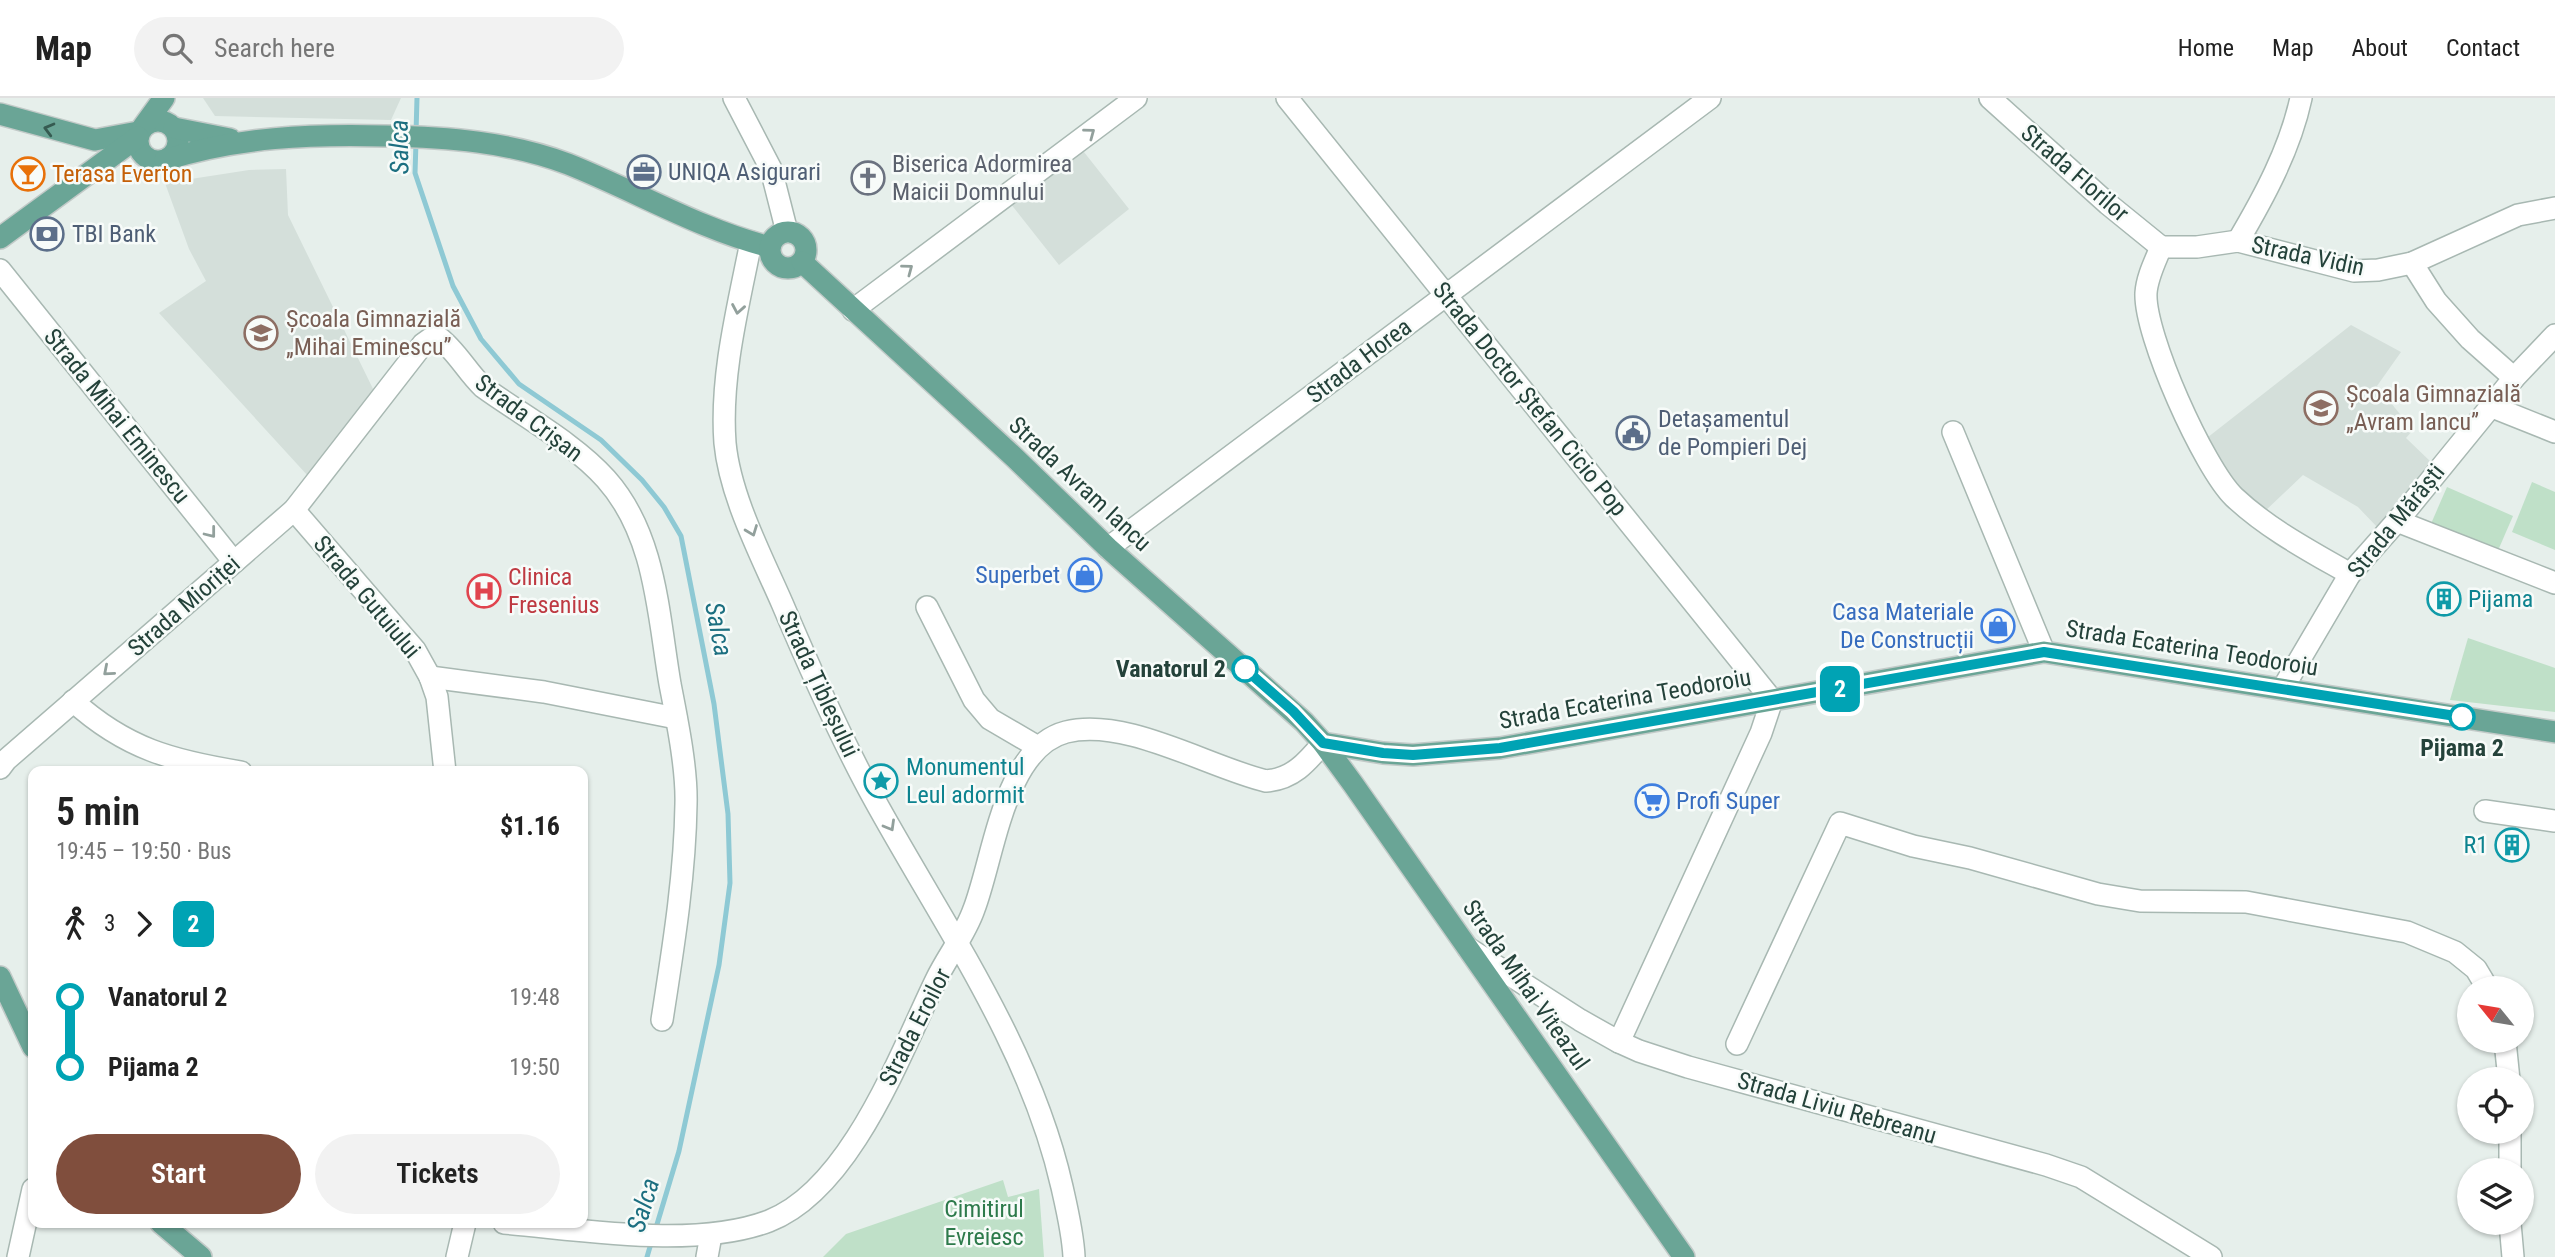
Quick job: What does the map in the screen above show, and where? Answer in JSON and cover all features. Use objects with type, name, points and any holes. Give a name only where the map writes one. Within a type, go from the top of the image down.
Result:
[{"type":"main road","points":[[164,98],[140,132],[141,153],[148,159],[161,161],[172,156],[179,139],[173,127],[172,98]]},
{"type":"main road","points":[[0,114],[95,140],[140,132]]},
{"type":"main road","points":[[0,238],[157,120],[173,127],[242,141]]},
{"type":"main road","points":[[93,170],[124,162],[161,161],[242,141],[320,135],[441,137],[509,148],[549,158],[712,229],[761,245],[780,266],[794,267],[802,262],[806,253],[805,243],[796,234],[787,232],[761,245]]},
{"type":"main road","points":[[93,170],[97,161],[95,140]]},
{"type":"main road","name":"Strada Avram Iancu","points":[[802,262],[1014,457],[1108,548],[1293,711],[1323,743]]},
{"type":"main road","name":"Strada Ecaterina Teodoroiu","points":[[1323,743],[1413,755],[1500,748],[2044,652],[2555,732]]},
{"type":"main road","name":"Strada Mihai Viteazul","points":[[1323,743],[1684,1257]]},
{"type":"main road","points":[[0,977],[28,1036]]},
{"type":"main road","points":[[166,1228],[201,1257]]},
{"type":"street","points":[[734,98],[771,169],[787,232]]},
{"type":"street","points":[[853,310],[1136,98]]},
{"type":"street","name":"Strada Doctor Ștefan Cicio Pop","points":[[1287,98],[1772,700]]},
{"type":"street","name":"Strada Horea","points":[[1108,548],[1710,98]]},
{"type":"street","name":"Strada Florilor","points":[[1990,98],[2108,204],[2161,247]]},
{"type":"street","points":[[2238,241],[2256,211],[2281,158],[2301,98]]},
{"type":"street","name":"Strada Vidin","points":[[2161,247],[2197,247],[2238,241],[2354,271],[2378,271],[2412,263],[2518,215],[2555,208]]},
{"type":"street","name":"Strada Țibleșului","points":[[761,245],[729,364],[724,417],[725,446],[735,489],[758,549],[830,711],[873,797],[994,1012],[1042,1113],[1066,1205],[1074,1257]]},
{"type":"street","points":[[2161,247],[2150,272],[2146,291],[2147,310],[2163,363],[2186,418],[2211,465],[2229,491],[2278,532],[2350,574]]},
{"type":"street","points":[[2412,263],[2435,301],[2470,339],[2514,378]]},
{"type":"street","name":"Strada Mihai Eminescu","points":[[0,270],[234,562]]},
{"type":"street","name":"Strada Mărăști","points":[[2283,688],[2350,574],[2514,378],[2555,335]]},
{"type":"street","name":"Strada Crișan","points":[[294,510],[424,344],[429,339],[438,337],[483,387],[582,456],[607,480],[628,511],[651,566],[687,803],[677,919],[662,1020]]},
{"type":"street","points":[[2490,406],[2555,432]]},
{"type":"street","points":[[1953,432],[2044,652]]},
{"type":"street","name":"Strada Mioriței","points":[[2,761],[294,510]]},
{"type":"street","name":"Strada Gutuiului","points":[[294,510],[415,650],[430,677],[437,697],[444,766]]},
{"type":"street","points":[[2397,521],[2555,583]]},
{"type":"street","points":[[927,607],[974,701],[990,719],[1038,747]]},
{"type":"street","points":[[430,677],[544,692],[676,718]]},
{"type":"street","points":[[1619,1042],[1761,733],[1772,700]]},
{"type":"street","points":[[73,701],[93,719],[150,751],[206,766]]},
{"type":"street","name":"Strada Eroilor","points":[[566,1228],[711,1236],[772,1220],[796,1205],[829,1176],[868,1122],[938,975],[958,945],[975,908],[1007,799],[1019,770],[1038,747],[1068,732],[1097,729],[1151,741],[1266,781],[1291,775],[1303,766],[1323,743]]},
{"type":"street","points":[[2485,811],[2555,821]]},
{"type":"street","points":[[1737,1044],[1840,823],[1913,846],[1970,858],[2098,894],[2140,901],[2246,902],[2407,932],[2455,952],[2476,969],[2480,976]]},
{"type":"street","name":"Strada Liviu Rebreanu","points":[[1468,948],[1580,1020],[1639,1051],[2081,1177],[2211,1257]]},
{"type":"street","points":[[19,1257],[28,1213]]},
{"type":"street","points":[[457,1257],[464,1228]]},
{"type":"street","points":[[2511,1235],[2513,1257]]},
{"type":"street","points":[[707,1257],[711,1236]]},
{"type":"shaded area","points":[[203,98],[401,98],[391,120],[215,116]]},
{"type":"shaded area","points":[[1080,147],[1129,209],[1059,265],[1010,203]]},
{"type":"shaded area","name":"Școala Gimnazială „Mihai Eminescu”","points":[[286,169],[288,215],[376,395],[308,476],[159,313],[206,281],[189,249],[165,183],[249,170]]},
{"type":"shaded area","name":"Școala Gimnazială „Avram Iancu”","points":[[2351,325],[2401,352],[2377,386],[2413,430],[2406,438],[2431,462],[2377,527],[2358,507],[2303,475],[2264,512],[2229,482],[2203,441]]},
{"type":"green space","points":[[2532,482],[2555,492],[2555,550],[2512,532]]},
{"type":"green space","points":[[2447,487],[2513,516],[2496,555],[2430,526]]},
{"type":"green space","points":[[2468,638],[2555,668],[2555,712],[2450,700]]},
{"type":"green space","name":"Cimitirul Evreiesc","points":[[1003,1180],[1008,1197],[1039,1189],[1044,1257],[823,1257],[846,1234]]},
{"type":"waterway","name":"Salca","points":[[416,133],[417,98]]},
{"type":"waterway","name":"Salca","points":[[416,142],[415,173],[453,286],[481,339],[519,384],[601,440],[642,480],[664,507],[681,536],[714,704],[728,814],[730,883],[719,965],[679,1151],[655,1231]]},
{"type":"waterway","name":"Salca","points":[[647,1257],[652,1240]]},
{"type":"bus line","name":"2","points":[[1245,669],[1293,711],[1323,743],[1413,755],[1500,748],[2044,652],[2462,717]]},
{"type":"place","name":"UNIQA Asigurari","points":[[644,172]]},
{"type":"place","name":"Terasa Everton","points":[[28,174]]},
{"type":"place","name":"Biserica Adormirea Maicii Domnului","points":[[868,178]]},
{"type":"place","name":"TBI Bank","points":[[47,234]]},
{"type":"place","name":"Școala Gimnazială „Mihai Eminescu”","points":[[261,333]]},
{"type":"place","name":"Școala Gimnazială „Avram Iancu”","points":[[2321,408]]},
{"type":"place","name":"Detașamentul de Pompieri Dej","points":[[1633,433]]},
{"type":"place","name":"Superbet","points":[[1085,575]]},
{"type":"place","name":"Clinica Fresenius","points":[[484,591]]},
{"type":"place","name":"Pijama","points":[[2444,599]]},
{"type":"place","name":"Casa Materiale De Construcții","points":[[1998,626]]},
{"type":"place","name":"Vanatorul 2","points":[[1245,669]]},
{"type":"place","name":"Pijama 2","points":[[2462,717]]},
{"type":"place","name":"Monumentul Leul adormit","points":[[881,781]]},
{"type":"place","name":"Profi Super","points":[[1652,801]]},
{"type":"place","name":"R1","points":[[2512,845]]}]
